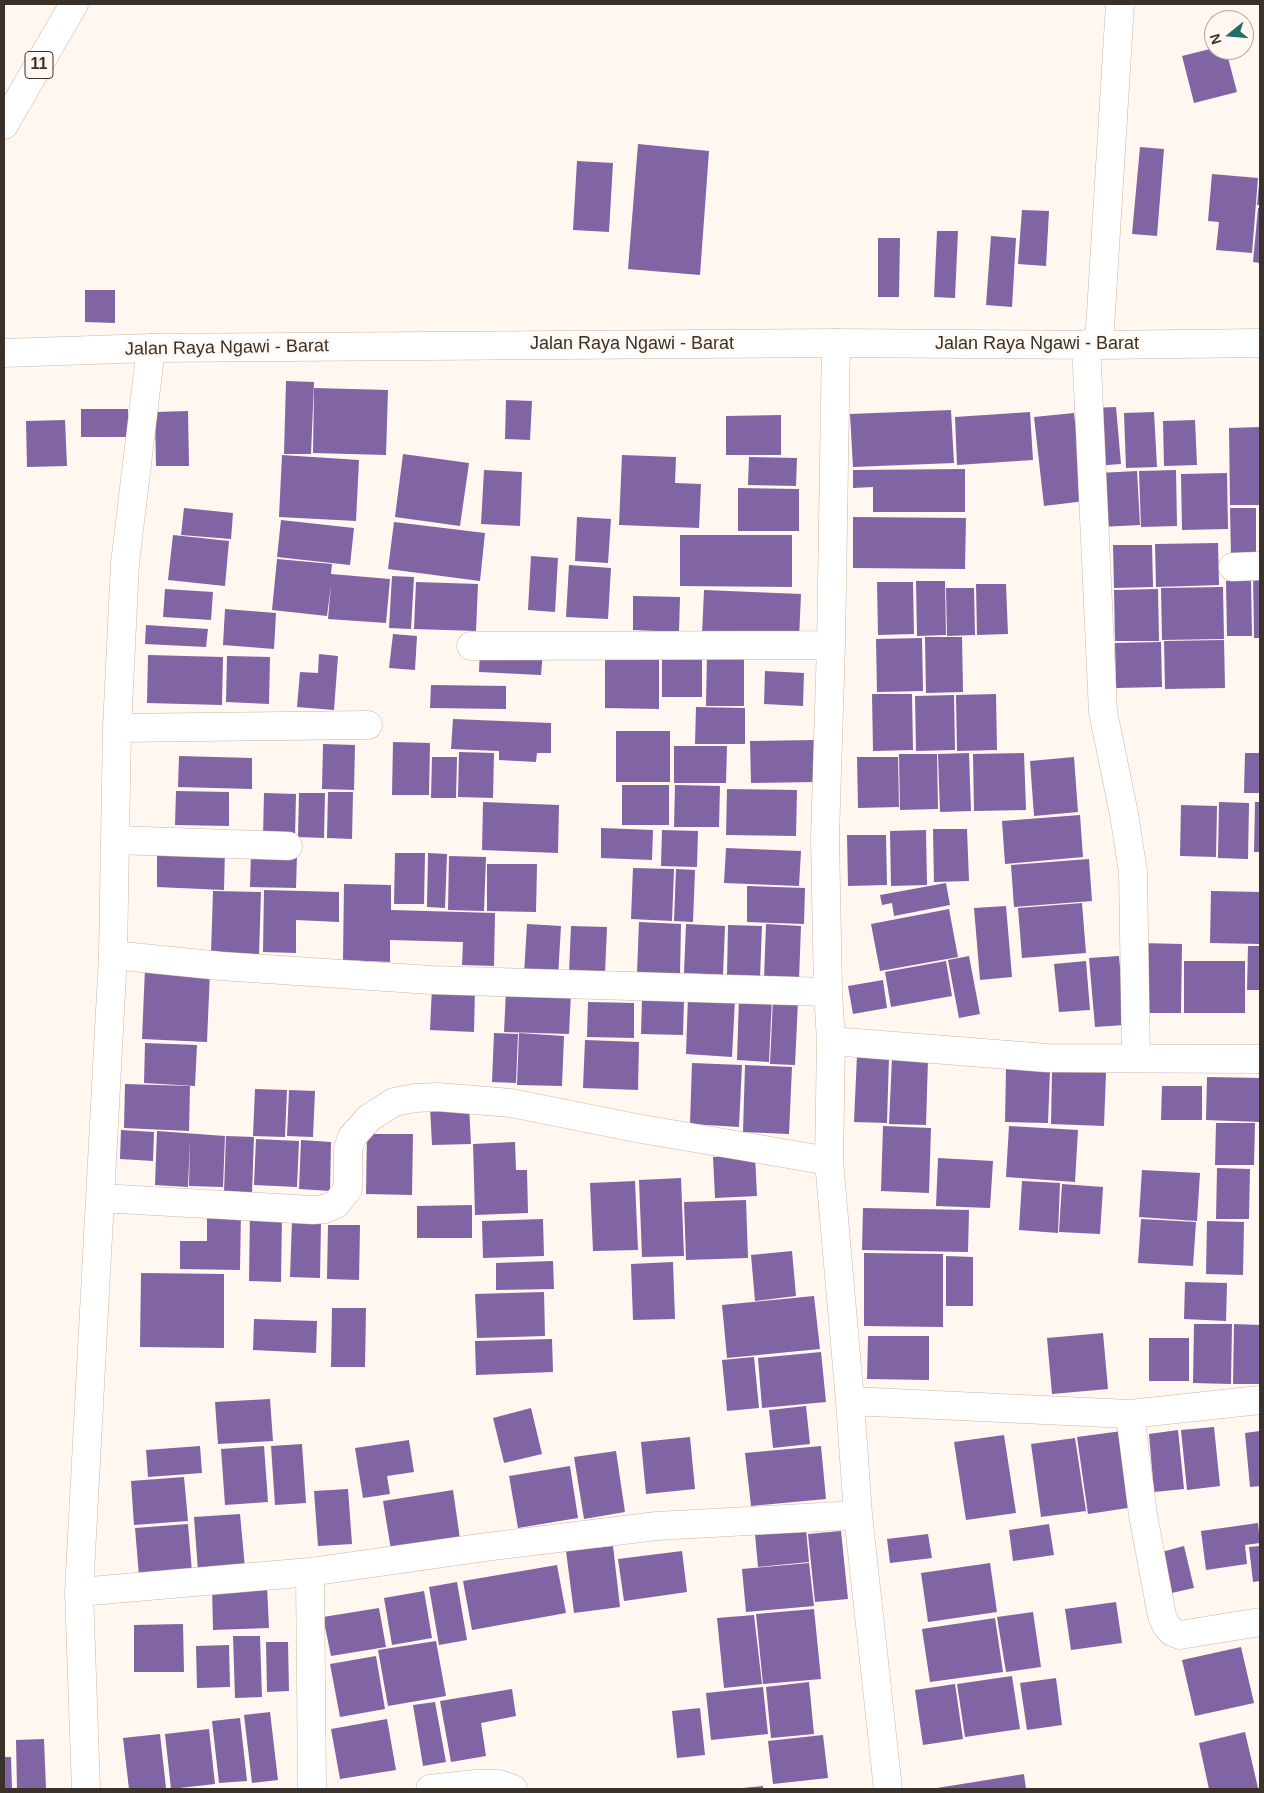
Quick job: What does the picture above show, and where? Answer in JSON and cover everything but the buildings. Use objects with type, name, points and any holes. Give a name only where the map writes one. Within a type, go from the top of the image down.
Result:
[{"type":"main road","name":"11","points":[[4,126],[74,4]]},
{"type":"main road","points":[[1120,4],[1092,344],[1103,712],[1124,814],[1133,872],[1136,1058]]},
{"type":"main road","points":[[836,343],[831,645],[825,838],[828,992],[831,1040],[829,1161],[858,1515],[888,1789]]},
{"type":"main road","name":"Jalan Raya Ngawi - Barat","points":[[4,353],[151,348],[836,343],[1260,343]]},
{"type":"main road","points":[[86,1789],[79,1592],[113,955],[117,728],[125,563],[151,348]]},
{"type":"main road","points":[[1233,568],[1260,566]]},
{"type":"main road","points":[[471,646],[831,645]]},
{"type":"main road","points":[[117,728],[368,725]]},
{"type":"main road","points":[[116,840],[288,846]]},
{"type":"main road","points":[[113,955],[221,966],[431,980],[828,992]]},
{"type":"main road","points":[[831,1040],[1047,1058],[1260,1059]]},
{"type":"main road","points":[[100,1198],[325,1209],[336,1204],[348,1189],[348,1149],[352,1137],[369,1118],[394,1102],[415,1098],[438,1097],[512,1103],[636,1128],[829,1161]]},
{"type":"main road","points":[[850,1401],[1130,1414],[1260,1400]]},
{"type":"main road","points":[[1130,1414],[1143,1515],[1162,1616],[1166,1626],[1172,1632],[1180,1635],[1260,1622]]},
{"type":"main road","points":[[79,1592],[310,1572],[486,1546],[657,1526],[858,1515]]},
{"type":"main road","points":[[310,1572],[312,1789]]},
{"type":"main road","points":[[430,1789],[476,1784],[499,1784],[513,1789]]}]
